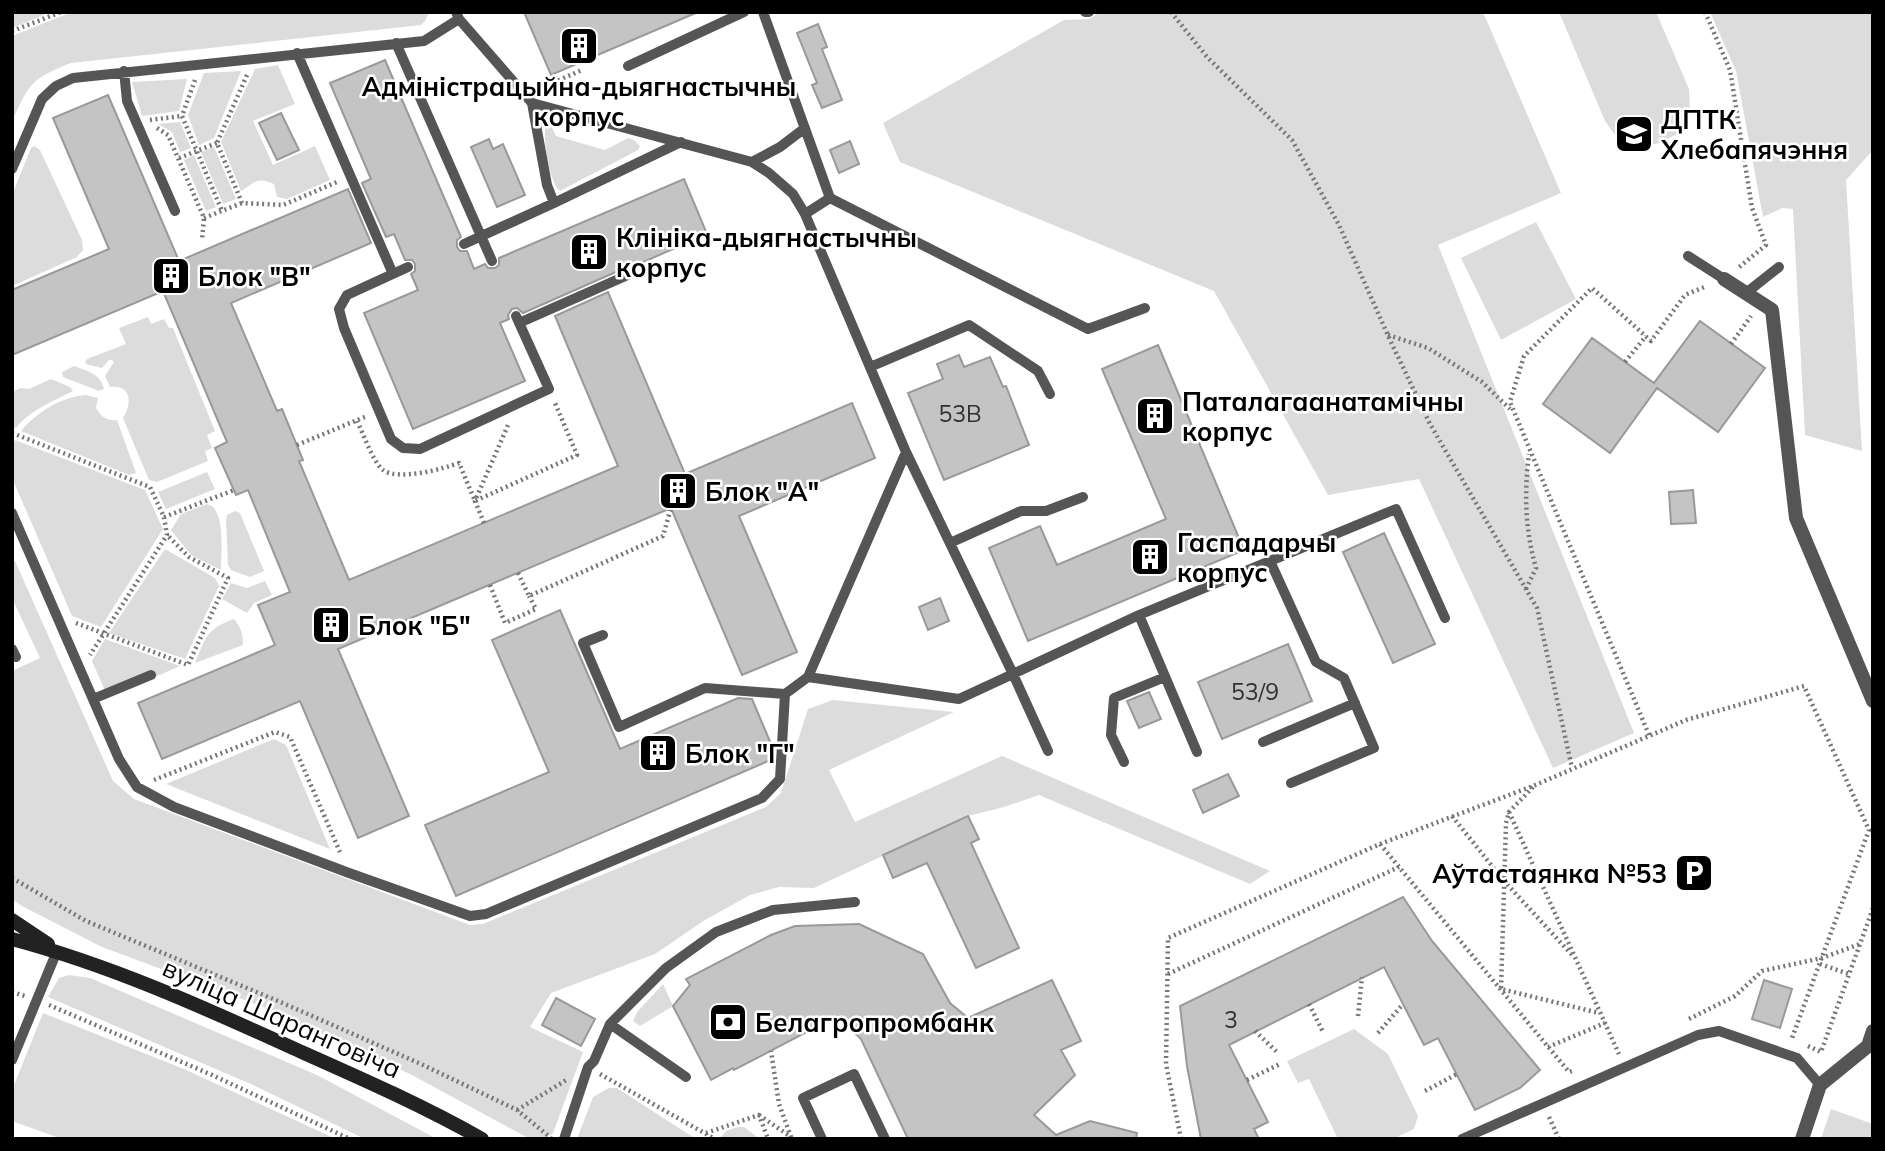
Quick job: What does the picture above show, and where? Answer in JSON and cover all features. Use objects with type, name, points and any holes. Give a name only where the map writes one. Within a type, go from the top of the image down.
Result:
[{"type":"main road","name":"вуліца Шаранговіча","points":[[12,920],[57,951]]},
{"type":"main road","name":"вуліца Шаранговіча","points":[[12,939],[57,951],[171,994],[394,1094],[479,1138]]},
{"type":"street","points":[[1724,279],[1772,310],[1796,518],[1873,701]]},
{"type":"street","points":[[1802,1139],[1820,1084],[1868,1046],[1873,1031]]},
{"type":"lane","points":[[628,66],[744,12]]},
{"type":"lane","points":[[763,12],[830,198],[1088,329],[1145,308]]},
{"type":"lane","points":[[12,169],[42,99],[56,86],[73,78],[424,41],[457,16],[531,103],[547,185],[554,203]]},
{"type":"lane","points":[[396,43],[492,261]]},
{"type":"lane","points":[[297,53],[393,274]]},
{"type":"lane","points":[[124,71],[127,101],[175,211]]},
{"type":"lane","points":[[531,103],[752,162],[793,194],[805,215],[906,452],[1048,751]]},
{"type":"lane","points":[[752,162],[805,128]]},
{"type":"lane","points":[[464,244],[681,142]]},
{"type":"lane","points":[[805,215],[830,198]]},
{"type":"lane","points":[[1688,256],[1724,279]]},
{"type":"lane","points":[[408,267],[347,295],[339,309],[344,328],[391,439],[402,448],[420,449],[549,389],[518,319],[630,274]]},
{"type":"lane","points":[[1746,293],[1779,267]]},
{"type":"lane","points":[[870,367],[969,325],[1038,371],[1050,394]]},
{"type":"lane","points":[[603,635],[583,643],[619,727],[705,688],[785,694],[808,677],[906,452]]},
{"type":"lane","points":[[950,543],[1021,511],[1046,511],[1083,497]]},
{"type":"lane","points":[[808,677],[959,699],[1139,615],[1396,509],[1445,618]]},
{"type":"lane","points":[[12,513],[18,541],[56,615],[119,759],[137,787],[174,807],[470,916],[486,914],[762,798],[780,779],[785,694]]},
{"type":"lane","points":[[1270,561],[1316,662],[1345,678],[1374,748],[1291,783]]},
{"type":"lane","points":[[1139,615],[1197,752]]},
{"type":"lane","points":[[93,699],[151,675]]},
{"type":"lane","points":[[1124,762],[1111,735],[1114,698],[1165,677]]},
{"type":"lane","points":[[1263,742],[1355,703]]},
{"type":"lane","points":[[564,1139],[588,1067],[594,1061],[610,1024],[666,968],[716,932],[773,910],[855,902]]},
{"type":"lane","points":[[12,1060],[57,951]]},
{"type":"lane","points":[[610,1024],[686,1077]]},
{"type":"lane","points":[[1462,1139],[1698,1035],[1719,1031],[1797,1058],[1820,1084]]},
{"type":"lane","points":[[822,1139],[803,1098],[854,1074],[885,1139]]},
{"type":"path","points":[[12,31],[61,12]]},
{"type":"path","points":[[1171,12],[1207,57],[1292,140],[1339,225],[1430,424],[1537,608],[1572,768]]},
{"type":"path","points":[[1649,735],[1510,402],[1524,356],[1592,288],[1651,341],[1685,295],[1724,279],[1766,245],[1752,208],[1730,70],[1705,12]]},
{"type":"path","points":[[179,158],[216,143],[254,58]]},
{"type":"path","points":[[202,63],[182,116],[222,211]]},
{"type":"path","points":[[544,87],[582,70]]},
{"type":"path","points":[[182,116],[144,120],[168,135],[204,218],[202,240]]},
{"type":"path","points":[[216,143],[242,203]]},
{"type":"path","points":[[204,218],[242,203],[282,205],[351,177]]},
{"type":"path","points":[[1731,344],[1760,302]]},
{"type":"path","points":[[1387,334],[1428,348],[1482,382],[1512,410]]},
{"type":"path","points":[[1625,362],[1646,336]]},
{"type":"path","points":[[475,501],[577,455],[549,389]]},
{"type":"path","points":[[484,523],[475,501],[516,405]]},
{"type":"path","points":[[297,445],[379,412]]},
{"type":"path","points":[[12,433],[150,487],[164,517],[167,535],[189,557],[228,578],[188,665],[56,615]]},
{"type":"path","points":[[1526,590],[1536,568],[1530,546],[1525,486],[1530,453]]},
{"type":"path","points":[[164,517],[234,490]]},
{"type":"path","points":[[529,596],[663,536],[671,508]]},
{"type":"path","points":[[80,670],[167,535]]},
{"type":"path","points":[[490,585],[505,623],[536,608],[518,573]]},
{"type":"path","points":[[1181,1139],[1166,1064],[1168,938],[1380,844],[1534,786],[1686,720],[1804,686],[1873,839]]},
{"type":"path","points":[[137,787],[275,732],[290,737],[349,873]]},
{"type":"path","points":[[1501,989],[1506,823],[1509,812],[1534,786]]},
{"type":"path","points":[[1509,812],[1619,1054]]},
{"type":"path","points":[[1452,816],[1504,881],[1577,961]]},
{"type":"path","points":[[1870,830],[1792,1038],[1821,1052],[1873,908]]},
{"type":"path","points":[[1380,844],[1569,1072],[1581,1068]]},
{"type":"path","points":[[1168,974],[1399,867]]},
{"type":"path","points":[[12,878],[86,921],[278,1001],[517,1110],[551,1139]]},
{"type":"path","points":[[1678,1025],[1735,996],[1762,971],[1822,958],[1860,944]]},
{"type":"path","points":[[1820,964],[1849,975]]},
{"type":"path","points":[[1358,1016],[1362,977]]},
{"type":"path","points":[[1501,989],[1600,1013]]},
{"type":"path","points":[[12,992],[37,1000],[223,1080],[350,1139]]},
{"type":"path","points":[[1308,1004],[1323,1032]]},
{"type":"path","points":[[1378,1033],[1403,1004]]},
{"type":"path","points":[[1548,1047],[1605,1023]]},
{"type":"path","points":[[1255,1031],[1278,1053]]},
{"type":"path","points":[[759,1115],[791,1136],[779,1104],[771,1051]]},
{"type":"path","points":[[1247,1080],[1280,1064]]},
{"type":"path","points":[[517,1110],[588,1067],[715,1139]]},
{"type":"path","points":[[1425,1091],[1457,1074]]},
{"type":"path","points":[[1543,1104],[1559,1139]]},
{"type":"path","points":[[706,1133],[759,1115]]},
{"type":"path","points":[[759,1115],[768,1139]]},
{"type":"shaded area","points":[[12,12],[51,12],[12,28]]},
{"type":"shaded area","points":[[72,12],[429,12],[421,25],[71,63],[47,73],[33,84],[12,122],[12,36]]},
{"type":"shaded area","points":[[1100,12],[1483,12],[1561,193],[1438,245],[1634,733],[1553,768],[1419,479],[1328,495],[1214,291],[900,162],[883,123],[1064,20],[1089,19]]},
{"type":"shaded area","points":[[1559,12],[1656,12],[1689,89],[1690,110],[1679,133],[1660,143],[1639,147],[1618,139],[1605,121]]},
{"type":"shaded area","points":[[1710,12],[1873,12],[1873,150],[1846,180],[1862,451],[1805,435],[1793,209],[1782,208],[1763,217],[1736,71]]},
{"type":"shaded area","points":[[278,65],[295,104],[253,121],[273,165],[315,146],[330,180],[287,199],[277,197],[274,184],[263,181],[241,191],[221,142],[255,69]]},
{"type":"shaded area","points":[[241,71],[214,138],[199,145],[188,115],[204,73]]},
{"type":"shaded area","points":[[187,79],[179,111],[142,116],[132,82]]},
{"type":"shaded area","points":[[549,121],[556,136],[605,150],[628,138],[640,146],[638,150],[560,191],[553,180],[547,154],[545,130]]},
{"type":"shaded area","points":[[180,122],[191,148],[180,152],[172,132],[158,124]]},
{"type":"shaded area","points":[[34,146],[40,150],[82,240],[83,250],[77,257],[12,286],[12,195]]},
{"type":"shaded area","points":[[214,147],[236,199],[223,204],[201,152]]},
{"type":"shaded area","points":[[194,155],[216,207],[206,211],[184,160]]},
{"type":"shaded area","points":[[1536,222],[1576,299],[1501,340],[1461,258]]},
{"type":"shaded area","points":[[148,317],[151,324],[164,319],[169,328],[173,328],[215,431],[207,435],[212,448],[205,451],[208,461],[157,482],[149,480],[123,418],[128,407],[128,396],[123,389],[110,387],[105,376],[114,362],[109,360],[102,368],[85,362],[126,344],[119,328]]},
{"type":"shaded area","points":[[74,366],[96,376],[104,389],[99,391],[63,377],[62,372]]},
{"type":"shaded area","points":[[51,379],[73,391],[35,411],[16,428],[12,426],[12,392],[21,388],[29,389]]},
{"type":"shaded area","points":[[86,395],[98,398],[96,408],[102,416],[117,420],[136,473],[129,475],[21,431],[50,407]]},
{"type":"shaded area","points":[[15,440],[145,490],[163,529],[101,627],[72,616],[12,478],[12,451]]},
{"type":"shaded area","points":[[207,472],[215,489],[166,509],[158,492]]},
{"type":"shaded area","points":[[207,504],[216,511],[219,519],[221,570],[191,555],[171,530],[181,514]]},
{"type":"shaded area","points":[[235,511],[240,513],[264,571],[250,577],[231,570],[228,565],[226,520],[227,515]]},
{"type":"shaded area","points":[[165,549],[215,578],[219,586],[185,659],[109,633]]},
{"type":"shaded area","points":[[12,560],[15,561],[113,781],[134,799],[470,925],[483,924],[766,807],[781,793],[808,709],[833,700],[954,712],[829,770],[855,822],[1002,756],[1270,871],[1250,884],[1039,795],[968,816],[814,888],[779,887],[750,895],[705,920],[655,954],[551,993],[530,1027],[583,1052],[553,1133],[544,1139],[530,1139],[412,1075],[266,1008],[102,947],[12,899],[12,671],[40,658],[12,598]]},
{"type":"shaded area","points":[[265,581],[272,595],[254,603],[247,613],[222,599],[231,583],[247,588]]},
{"type":"shaded area","points":[[234,619],[241,631],[243,645],[195,663],[212,630]]},
{"type":"shaded area","points":[[105,639],[180,666],[114,695],[106,693],[92,661]]},
{"type":"shaded area","points":[[274,739],[286,745],[330,849],[166,784]]},
{"type":"shaded area","points":[[69,975],[90,978],[317,1075],[437,1139],[365,1139],[253,1085],[48,997],[59,978]]},
{"type":"shaded area","points":[[663,984],[673,1006],[640,1026],[633,1021],[637,1012]]},
{"type":"shaded area","points":[[43,1013],[184,1069],[336,1139],[62,1139],[12,1121],[12,1090]]},
{"type":"shaded area","points":[[1354,1029],[1388,1054],[1418,1116],[1414,1129],[1393,1139],[1338,1139],[1309,1079],[1298,1083],[1287,1061]]},
{"type":"shaded area","points":[[609,1088],[617,1088],[696,1139],[577,1139],[593,1097]]},
{"type":"shaded area","points":[[1831,1109],[1873,1124],[1873,1139],[1821,1139]]},
{"type":"shaded area","points":[[744,1127],[760,1139],[721,1137],[726,1131]]},
{"type":"building","name":"Адміністрацыйна-дыягнастычны корпус","points":[[524,12],[698,12],[551,75]]},
{"type":"building","points":[[818,24],[827,47],[822,49],[842,100],[822,108],[812,85],[817,83],[797,33]]},
{"type":"building","name":"Клініка-дыягнастычны корпус","points":[[385,60],[461,237],[457,240],[457,247],[460,251],[467,251],[474,269],[485,264],[488,268],[495,268],[499,265],[499,258],[684,179],[707,234],[523,313],[517,308],[512,309],[508,315],[509,319],[500,323],[525,381],[413,429],[364,313],[418,290],[411,274],[415,271],[415,264],[412,260],[405,260],[394,234],[386,237],[362,183],[371,179],[330,83]]},
{"type":"building","points":[[108,95],[179,261],[348,189],[371,243],[231,303],[277,411],[282,409],[303,460],[299,461],[349,580],[618,466],[555,316],[608,292],[685,474],[852,403],[875,458],[739,516],[797,652],[742,675],[671,508],[338,649],[409,816],[358,838],[300,701],[162,759],[138,703],[275,645],[258,605],[290,592],[248,490],[236,495],[215,448],[227,442],[163,291],[12,355],[12,290],[109,249],[53,118]]},
{"type":"building","points":[[281,113],[299,150],[277,160],[259,123]]},
{"type":"building","points":[[489,139],[493,149],[503,144],[525,195],[497,207],[471,147]]},
{"type":"building","points":[[850,141],[859,164],[839,173],[830,150]]},
{"type":"building","points":[[1700,321],[1765,368],[1718,432],[1657,388],[1610,453],[1543,404],[1592,338],[1654,383]]},
{"type":"building","name":"Гаспадарчы корпус","points":[[1158,345],[1244,550],[1028,641],[989,548],[1040,526],[1057,565],[1166,519],[1102,369]]},
{"type":"building","points":[[959,355],[964,367],[990,357],[1003,387],[1006,386],[1029,445],[944,480],[908,393],[943,379],[937,364]]},
{"type":"building","points":[[1693,490],[1696,523],[1671,524],[1669,492]]},
{"type":"building","points":[[1384,533],[1435,644],[1393,663],[1343,552]]},
{"type":"building","points":[[940,598],[949,621],[928,630],[919,607]]},
{"type":"building","name":"Блок \"Г\"","points":[[560,610],[620,749],[738,698],[752,699],[774,751],[773,759],[456,896],[425,825],[549,772],[492,640]]},
{"type":"building","points":[[1288,644],[1312,701],[1222,739],[1198,682]]},
{"type":"building","points":[[1149,692],[1161,719],[1139,728],[1127,701]]},
{"type":"building","points":[[1228,774],[1239,796],[1203,813],[1193,790]]},
{"type":"building","points":[[968,816],[979,839],[971,843],[1019,948],[976,968],[927,863],[893,878],[883,855]]},
{"type":"building","points":[[1403,897],[1432,941],[1540,1070],[1520,1088],[1475,1110],[1438,1038],[1424,1045],[1384,967],[1229,1045],[1268,1122],[1254,1129],[1259,1139],[1201,1139],[1187,1066],[1180,1006]]},
{"type":"building","points":[[859,924],[923,954],[950,1003],[968,1018],[1052,980],[1081,1041],[1061,1050],[1075,1075],[1034,1115],[1056,1135],[1090,1121],[1137,1133],[1136,1139],[908,1139],[861,1039],[837,1016],[711,1080],[673,1006],[690,985],[686,979],[771,935],[795,926]]},
{"type":"building","points":[[1764,980],[1792,989],[1780,1028],[1752,1019]]},
{"type":"building","points":[[556,998],[595,1019],[581,1046],[542,1025]]},
{"type":"place","name":"Адміністрацыйна-дыягнастычны корпус","points":[[579,46]]},
{"type":"place","name":"ДПТК Хлебапячэння","points":[[1634,134]]},
{"type":"place","name":"Клініка-дыягнастычны корпус","points":[[589,252]]},
{"type":"place","name":"Блок \"В\"","points":[[171,276]]},
{"type":"place","name":"Паталагаанатамічны корпус","points":[[1155,416]]},
{"type":"place","name":"Блок \"А\"","points":[[678,491]]},
{"type":"place","name":"Гаспадарчы корпус","points":[[1150,557]]},
{"type":"place","name":"Блок \"Б\"","points":[[331,625]]},
{"type":"place","name":"Блок \"Г\"","points":[[658,753]]},
{"type":"place","name":"Аўтастаянка №53","points":[[1694,873]]},
{"type":"place","name":"Белагропромбанк","points":[[728,1022]]}]
